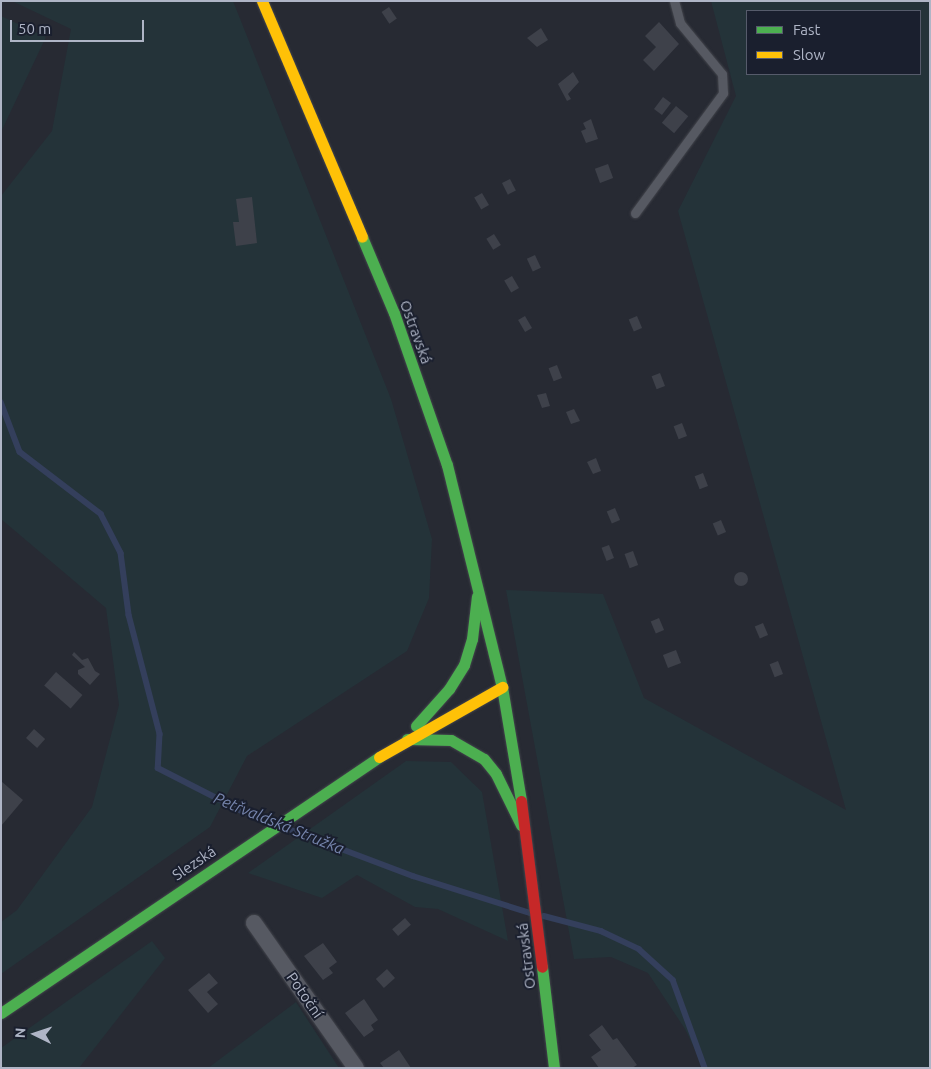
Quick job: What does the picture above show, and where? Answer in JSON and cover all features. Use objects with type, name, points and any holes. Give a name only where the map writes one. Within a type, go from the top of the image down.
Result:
[{"type":"main road","name":"Ostravská","points":[[262,1],[394,313],[447,465],[479,582],[502,687],[528,840],[554,1068]]},
{"type":"main road","points":[[405,739],[449,689],[464,665],[472,639],[479,582]]},
{"type":"main road","name":"Slezská","points":[[1,1013],[405,739],[502,687]]},
{"type":"main road","points":[[405,739],[451,740],[466,746],[484,759],[496,774],[528,840]]},
{"type":"street","name":"Potoční","points":[[254,923],[356,1068]]},
{"type":"lane","points":[[635,213],[723,93],[722,74],[680,23],[674,1]]},
{"type":"shaded area","points":[[12,1],[233,1],[391,399],[432,539],[429,598],[407,651],[247,756],[210,827],[1,974],[1,922],[17,910],[92,807],[119,705],[106,608],[1,519],[1,196],[52,131],[71,29]]},
{"type":"shaded area","points":[[711,1],[930,1],[930,1068],[704,1068],[685,1029],[648,973],[611,957],[574,959],[506,590],[603,594],[644,698],[846,810],[678,211],[736,96]]},
{"type":"shaded area","points":[[1,16],[46,37],[1,132]]},
{"type":"shaded area","points":[[406,761],[451,762],[482,792],[508,941],[438,909],[415,907],[357,875],[322,898],[248,873]]},
{"type":"shaded area","points":[[152,941],[165,958],[79,1068],[1,1068],[1,1048]]},
{"type":"shaded area","points":[[296,1002],[339,1068],[208,1068]]},
{"type":"building","points":[[389,7],[397,19],[389,24],[382,12]]},
{"type":"building","points":[[659,22],[679,44],[654,71],[643,60],[656,47],[645,36]]},
{"type":"building","points":[[541,28],[548,40],[537,47],[527,38]]},
{"type":"building","points":[[573,72],[579,82],[568,94],[571,99],[567,101],[558,84]]},
{"type":"building","points":[[663,97],[671,103],[662,115],[654,109]]},
{"type":"building","points":[[676,106],[688,116],[674,133],[662,123]]},
{"type":"building","points":[[591,119],[598,139],[586,143],[581,131],[586,129],[583,123]]},
{"type":"building","points":[[608,164],[613,178],[600,183],[595,169]]},
{"type":"building","points":[[510,179],[516,191],[508,195],[502,183]]},
{"type":"building","points":[[482,193],[489,205],[481,210],[474,198]]},
{"type":"building","points":[[252,197],[257,243],[236,246],[233,222],[239,222],[236,199]]},
{"type":"building","points":[[494,234],[501,245],[493,250],[486,239]]},
{"type":"building","points":[[535,255],[541,268],[533,271],[527,259]]},
{"type":"building","points":[[512,276],[519,288],[511,293],[504,280]]},
{"type":"building","points":[[525,316],[532,328],[525,332],[518,320]]},
{"type":"building","points":[[637,316],[642,328],[634,331],[629,320]]},
{"type":"building","points":[[557,365],[562,378],[554,381],[549,368]]},
{"type":"building","points":[[660,373],[665,386],[657,389],[652,376]]},
{"type":"building","points":[[546,393],[550,406],[542,408],[537,395]]},
{"type":"building","points":[[574,409],[580,421],[571,424],[566,412]]},
{"type":"building","points":[[682,423],[687,436],[679,439],[674,426]]},
{"type":"building","points":[[596,458],[601,471],[593,474],[587,462]]},
{"type":"building","points":[[703,473],[708,486],[700,489],[695,476]]},
{"type":"building","points":[[615,508],[620,520],[612,523],[607,512]]},
{"type":"building","points":[[721,520],[726,532],[718,535],[713,524]]},
{"type":"building","points":[[609,545],[614,558],[607,561],[602,548]]},
{"type":"building","points":[[633,551],[638,565],[630,568],[625,554]]},
{"type":"building","points":[[741,572],[746,574],[748,579],[746,584],[741,586],[736,584],[734,579],[736,574]]},
{"type":"building","points":[[659,618],[664,630],[656,633],[651,622]]},
{"type":"building","points":[[763,623],[768,635],[760,638],[755,627]]},
{"type":"building","points":[[676,650],[681,663],[668,668],[663,655]]},
{"type":"building","points":[[74,652],[82,660],[88,658],[95,671],[100,674],[90,685],[78,674],[78,670],[85,667],[72,655]]},
{"type":"building","points":[[778,661],[783,674],[775,677],[770,664]]},
{"type":"building","points":[[56,672],[82,695],[71,709],[44,686]]},
{"type":"building","points":[[34,729],[45,739],[37,748],[26,738]]},
{"type":"building","points":[[1,781],[23,800],[1,826]]},
{"type":"building","points":[[405,918],[411,925],[398,936],[392,929]]},
{"type":"building","points":[[323,943],[337,962],[329,968],[333,973],[323,980],[304,956]]},
{"type":"building","points":[[387,969],[395,978],[384,988],[376,979]]},
{"type":"building","points":[[209,973],[218,983],[207,992],[218,1004],[208,1013],[188,990]]},
{"type":"building","points":[[364,999],[378,1020],[371,1025],[374,1030],[364,1037],[345,1013]]},
{"type":"building","points":[[602,1025],[613,1040],[617,1038],[637,1065],[632,1068],[599,1068],[591,1057],[601,1050],[589,1035]]},
{"type":"building","points":[[399,1050],[411,1068],[384,1068],[380,1063]]},
{"type":"waterway","name":"Petřvaldská Stružka","points":[[1,402],[20,452],[101,514],[121,553],[129,615],[160,734],[158,768],[242,811],[271,822]]},
{"type":"waterway","name":"Petřvaldská Stružka","points":[[286,828],[413,876],[530,913]]},
{"type":"waterway","name":"Petřvaldská Stružka","points":[[544,916],[601,931],[639,949],[673,980],[705,1068]]},
{"type":"traffic: fast","points":[[362,237],[394,313],[447,465],[502,687],[521,801]]},
{"type":"traffic: fast","points":[[416,726],[449,689],[464,665],[472,639],[477,596]]},
{"type":"traffic: fast","points":[[407,739],[451,740],[484,759],[496,774],[521,825]]},
{"type":"traffic: fast","points":[[1,1013],[379,757]]},
{"type":"traffic: fast","points":[[542,967],[554,1068]]},
{"type":"traffic: slow","points":[[262,1],[362,237]]},
{"type":"traffic: slow","points":[[379,757],[502,687]]},
{"type":"traffic: jam","points":[[521,801],[542,967]]}]
